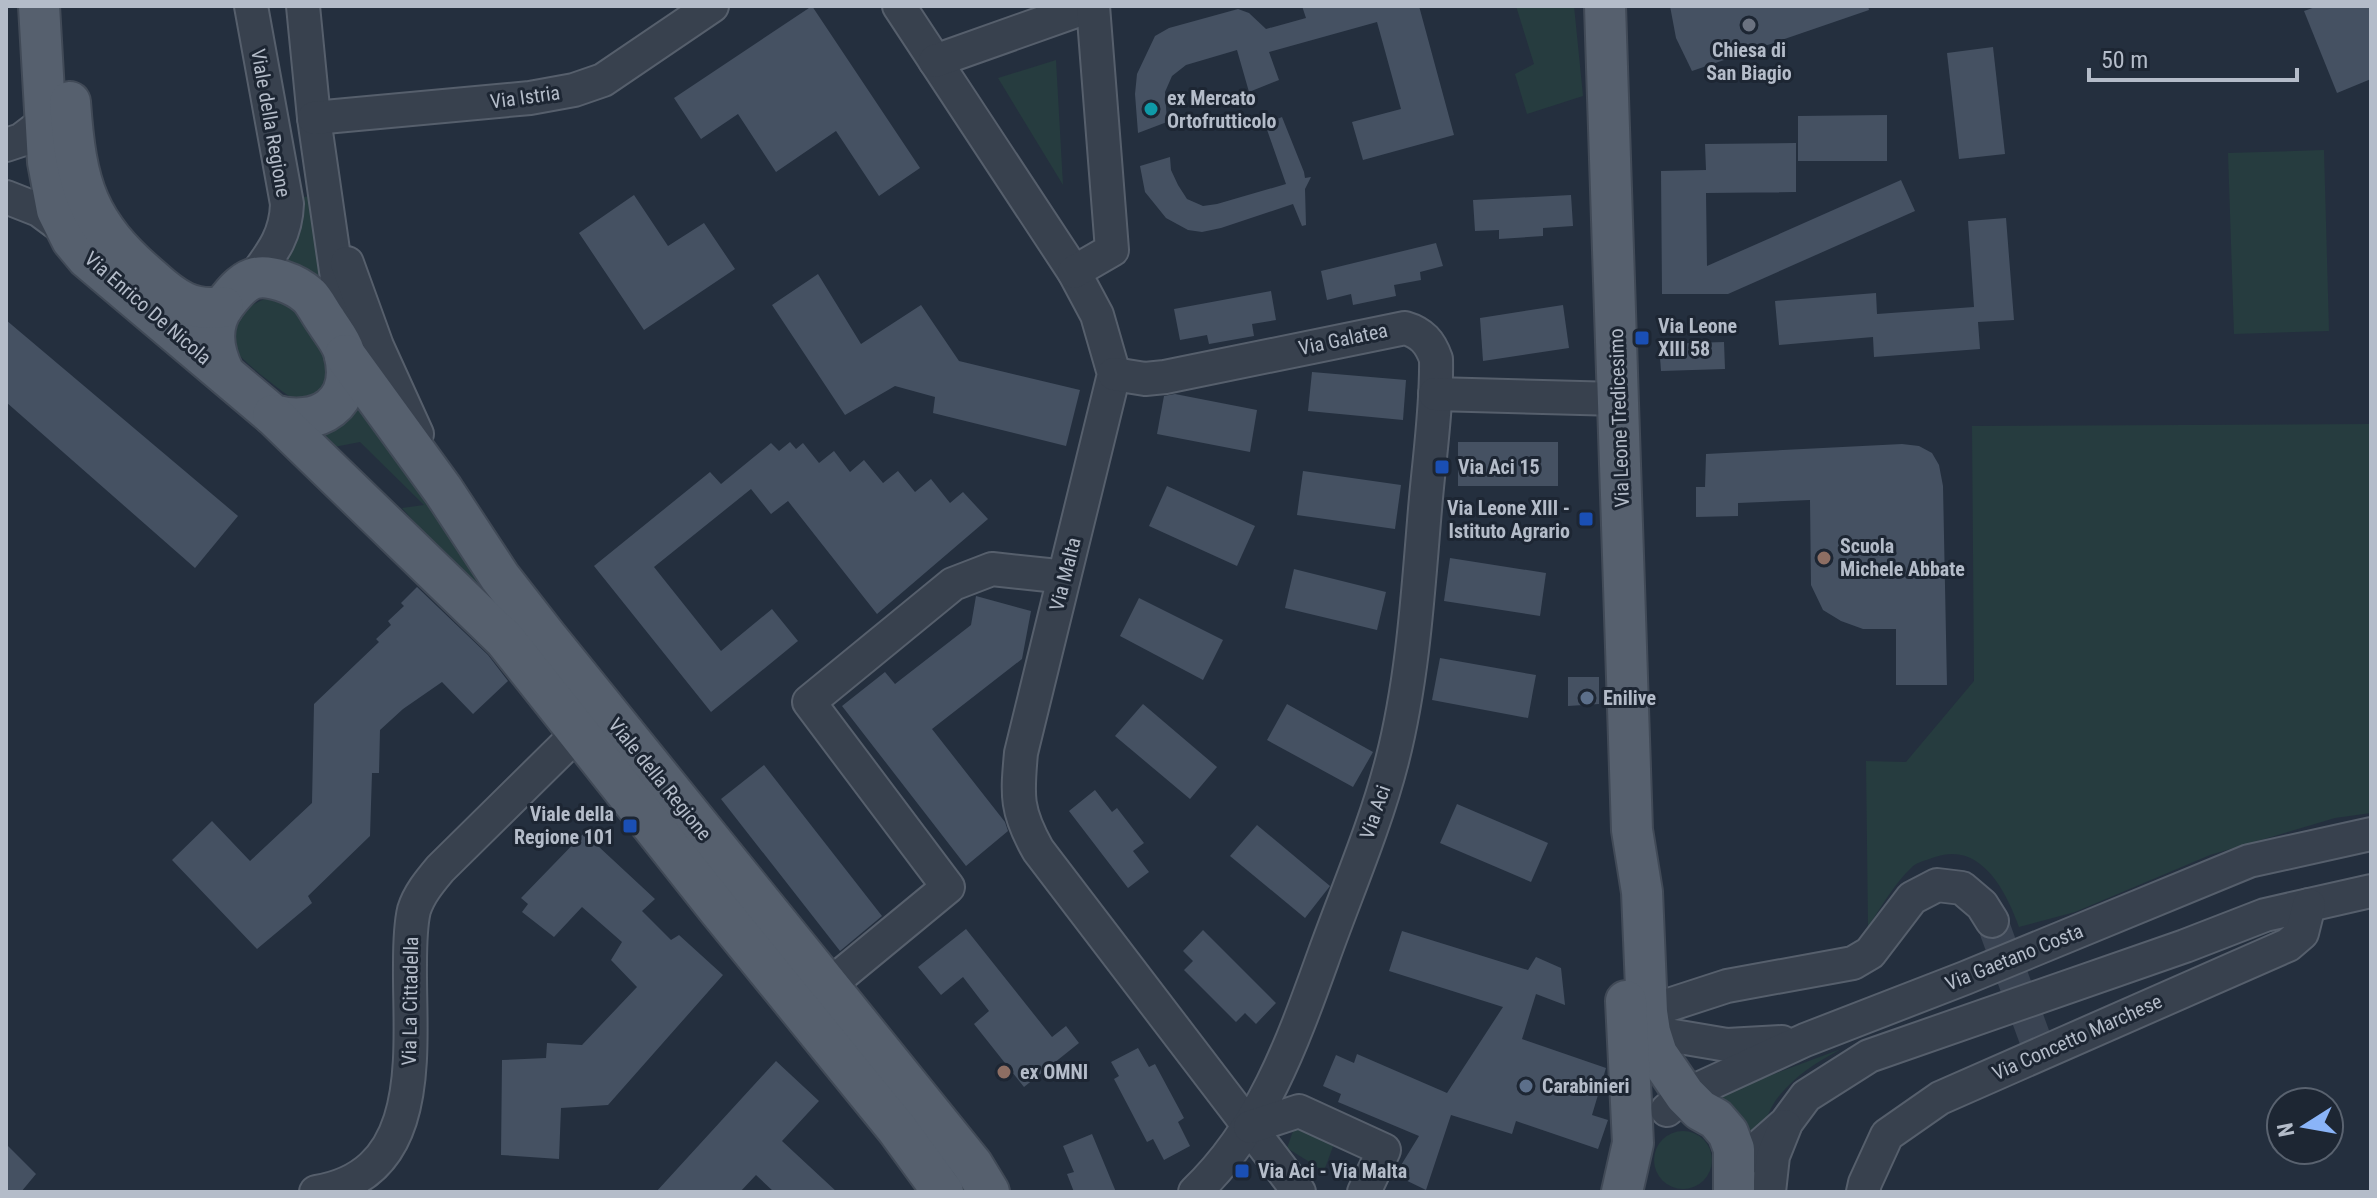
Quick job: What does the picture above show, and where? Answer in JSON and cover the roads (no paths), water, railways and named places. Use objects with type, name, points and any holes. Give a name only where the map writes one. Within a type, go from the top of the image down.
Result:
[{"type":"main road","name":"Via Enrico De Nicola","points":[[39,6],[48,162],[57,210],[66,230],[87,258],[224,373]]},
{"type":"main road","name":"Via Enrico De Nicola","points":[[63,6],[74,148],[82,182],[98,222],[126,258],[173,297],[195,307],[223,307]]},
{"type":"main road","name":"Via Leone Tredicesimo","points":[[1605,6],[1632,830]]},
{"type":"main road","points":[[253,279],[273,279],[290,284],[309,296],[344,351],[345,386],[339,401],[329,410],[292,421],[273,415],[224,373],[215,347],[214,333],[223,307],[239,288],[253,279]]},
{"type":"main road","name":"Viale della Regione","points":[[344,351],[443,490],[500,577],[574,707]]},
{"type":"main road","name":"Viale della Regione","points":[[273,415],[574,707],[828,986],[972,1164],[989,1192]]},
{"type":"main road","name":"Viale della Regione","points":[[639,779],[719,910],[897,1129],[943,1192]]},
{"type":"main road","points":[[1632,830],[1642,892],[1648,1022],[1657,1054],[1684,1105],[1716,1119],[1728,1133],[1734,1149],[1732,1182]]},
{"type":"main road","points":[[1632,830],[1622,892],[1632,1172]]},
{"type":"main road","points":[[1632,1172],[1641,1129],[1652,1117],[1684,1105]]},
{"type":"street","name":"Viale della Regione","points":[[251,6],[287,204],[286,223],[275,250],[253,279]]},
{"type":"street","name":"Viale della Regione","points":[[303,6],[325,199]]},
{"type":"street","name":"Via Istria","points":[[314,118],[530,98],[574,90],[603,80],[712,6]]},
{"type":"street","name":"Via Malta","points":[[899,6],[1074,272],[1097,315],[1114,374],[1021,753],[1018,786],[1022,822],[1038,850],[1299,1192]]},
{"type":"street","points":[[935,61],[1043,14],[1092,6],[1112,250],[1074,272]]},
{"type":"street","points":[[6,145],[21,140],[46,121]]},
{"type":"street","points":[[6,197],[39,210],[66,230]]},
{"type":"street","points":[[325,199],[344,351]]},
{"type":"street","points":[[325,199],[377,346],[443,490]]},
{"type":"street","name":"Via Galatea","points":[[1114,374],[1145,379],[1165,377],[1405,328],[1416,331],[1432,348],[1436,359],[1435,394]]},
{"type":"street","points":[[1435,394],[1618,399]]},
{"type":"street","name":"Via Aci","points":[[1195,1192],[1228,1158],[1250,1127],[1272,1086],[1295,1036],[1380,802],[1392,760],[1414,632],[1435,394]]},
{"type":"street","points":[[828,986],[948,887],[809,702],[953,584],[992,569],[1048,575],[1063,580]]},
{"type":"street","name":"Via La Cittadella","points":[[316,1192],[355,1179],[378,1162],[396,1136],[407,1104],[414,909],[424,889],[574,707]]},
{"type":"street","name":"Via Gaetano Costa","points":[[1684,1105],[1805,1040],[2249,861],[2371,834]]},
{"type":"street","points":[[1648,1022],[1727,986],[1853,963],[1870,953],[1912,898],[1937,885],[1962,888],[1982,905],[1992,921]]},
{"type":"street","points":[[1732,1182],[1786,1123],[1806,1096],[1869,1056],[2265,915],[2371,891]]},
{"type":"street","name":"Via Concetto Marchese","points":[[1863,1192],[1887,1135],[1940,1098],[2288,945],[2302,933],[2309,905]]},
{"type":"street","points":[[1648,1022],[1727,1045],[1805,1040]]},
{"type":"street","points":[[1250,1127],[1299,1111],[1384,1150],[1364,1192]]},
{"type":"street","points":[[1769,1192],[1773,1156],[1786,1123]]},
{"type":"tunnel","points":[[1992,921],[2041,1055]]},
{"type":"place","name":"Chiesa di San Biagio","points":[[1749,25]]},
{"type":"place","name":"ex Mercato Ortofrutticolo","points":[[1151,109]]},
{"type":"place","name":"Via Leone XIII 58","points":[[1642,338]]},
{"type":"place","name":"Via Aci 15","points":[[1442,467]]},
{"type":"place","name":"Via Leone XIII - Istituto Agrario","points":[[1586,519]]},
{"type":"place","name":"Scuola Michele Abbate","points":[[1824,558]]},
{"type":"place","name":"Enilive","points":[[1587,698]]},
{"type":"place","name":"Viale della Regione 101","points":[[630,826]]},
{"type":"place","name":"ex OMNI","points":[[1004,1072]]},
{"type":"place","name":"Carabinieri","points":[[1526,1086]]},
{"type":"place","name":"Via Aci - Via Malta","points":[[1242,1171]]}]
